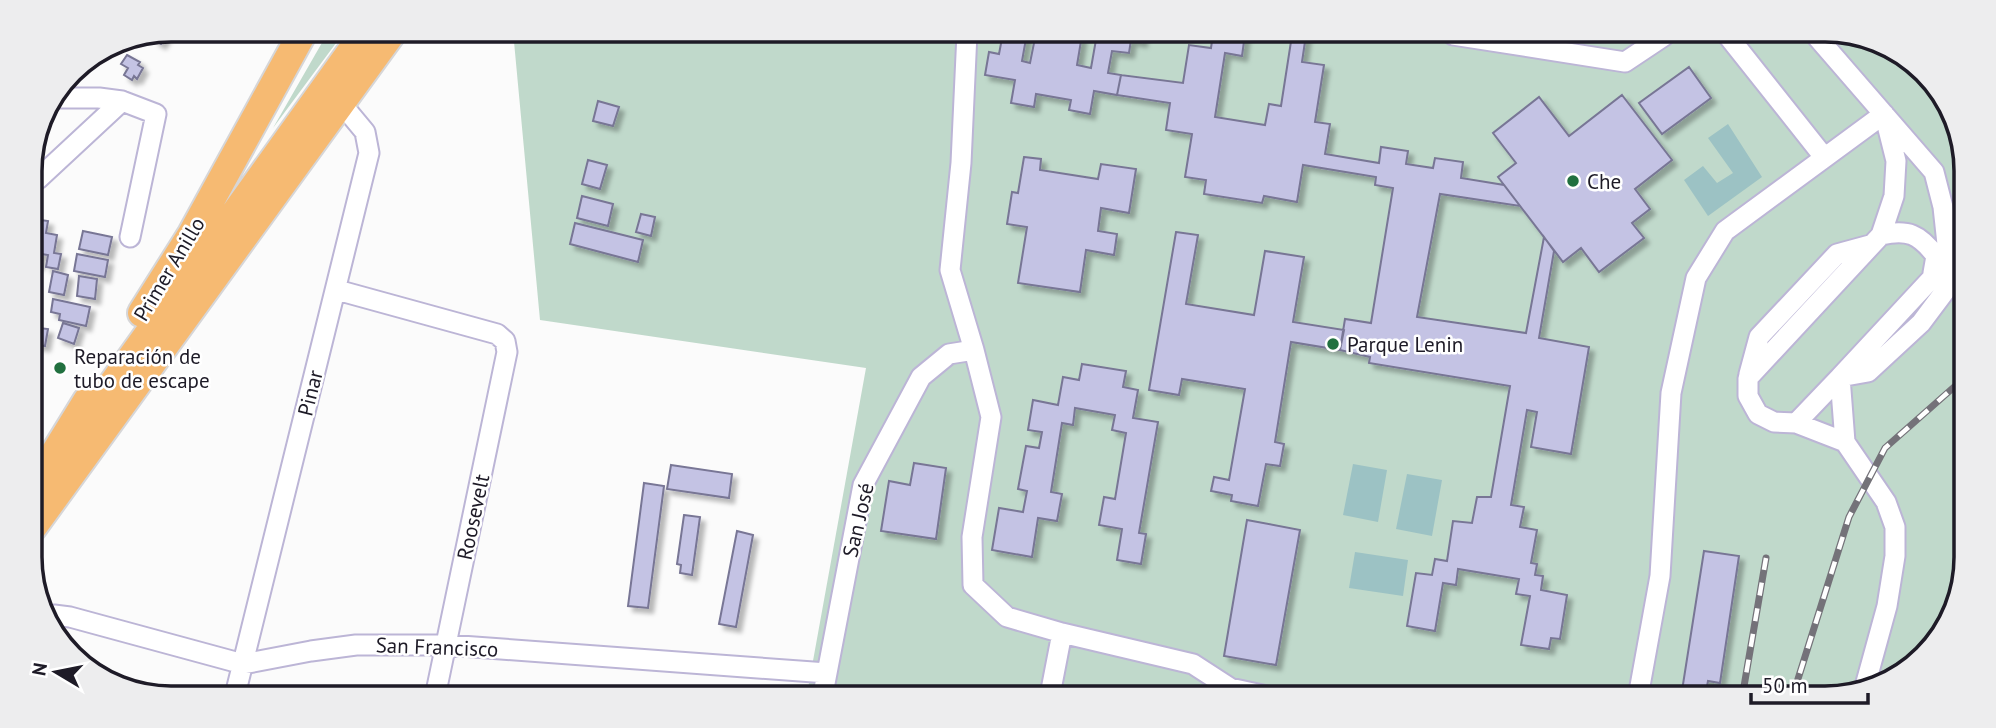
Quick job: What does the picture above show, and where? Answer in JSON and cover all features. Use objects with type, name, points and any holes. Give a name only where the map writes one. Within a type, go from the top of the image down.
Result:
[{"type":"highway","name":"Primer Anillo","points":[[42,474],[192,234],[297,42]]},
{"type":"highway","points":[[42,482],[358,42]]},
{"type":"highway","points":[[42,514],[385,42]]},
{"type":"street","points":[[967,42],[961,163],[950,270],[974,350],[990,417],[972,537],[974,585],[1007,617],[1193,664],[1227,686]]},
{"type":"street","points":[[1498,42],[1625,62],[1655,42]]},
{"type":"street","points":[[1732,42],[1824,157]]},
{"type":"street","points":[[1821,42],[1934,172],[1943,207],[1947,244],[1948,273],[1945,291],[1921,323],[1868,372],[1840,377]]},
{"type":"street","points":[[65,98],[122,101],[156,114],[130,237]]},
{"type":"street","points":[[42,176],[122,101]]},
{"type":"street","name":"Pinar","points":[[237,686],[369,153],[365,132],[341,102]]},
{"type":"street","points":[[1640,686],[1660,576],[1671,393],[1696,278],[1726,231],[1884,114]]},
{"type":"street","points":[[1845,442],[1796,423],[1774,422],[1758,414],[1748,396],[1748,378],[1876,240],[1894,196],[1896,161],[1884,114]]},
{"type":"street","points":[[1876,240],[1899,231],[1925,242],[1936,256],[1932,278]]},
{"type":"street","points":[[1796,423],[1932,278],[1941,263],[1947,244]]},
{"type":"street","name":"Roosevelt","points":[[337,290],[497,334],[505,341],[507,352],[437,686]]},
{"type":"street","name":"San José","points":[[825,686],[863,485],[921,377],[949,354],[974,350]]},
{"type":"street","points":[[1840,377],[1845,442],[1886,502],[1895,527],[1895,556],[1887,606],[1867,679]]},
{"type":"street","name":"San Francisco","points":[[57,618],[243,664],[356,645],[447,645],[827,673]]},
{"type":"street","points":[[1052,686],[1062,633]]},
{"type":"green space","points":[[322,42],[337,42],[273,128]]},
{"type":"green space","name":"Parque Lenin","points":[[514,42],[1850,44],[1882,55],[1910,74],[1932,99],[1950,137],[1954,171],[1952,582],[1941,614],[1932,629],[1904,659],[1867,679],[1834,686],[808,686],[866,368],[540,320]]},
{"type":"water","points":[[1728,124],[1762,177],[1708,216],[1684,180],[1703,166],[1717,183],[1733,173],[1708,138]]},
{"type":"water","points":[[1353,464],[1387,470],[1378,522],[1343,515]]},
{"type":"water","points":[[1407,474],[1442,480],[1432,536],[1396,529]]},
{"type":"water","points":[[1355,552],[1408,560],[1403,596],[1349,588]]},
{"type":"building","points":[[1001,42],[1025,42],[1022,61],[1030,63],[1034,42],[1081,42],[1077,65],[1091,68],[1096,42],[1131,42],[1129,53],[1112,51],[1108,73],[1121,75],[1117,95],[1094,91],[1090,114],[1069,110],[1071,100],[1036,94],[1034,107],[1011,103],[1015,80],[985,75],[989,52],[999,54]]},
{"type":"building","points":[[1212,42],[1244,42],[1242,56],[1225,53],[1215,117],[1265,125],[1269,104],[1281,106],[1291,42],[1305,42],[1302,62],[1324,65],[1315,122],[1330,124],[1325,154],[1379,163],[1381,147],[1408,151],[1406,164],[1433,168],[1435,158],[1463,162],[1461,178],[1504,185],[1520,206],[1440,194],[1417,317],[1526,333],[1544,237],[1554,251],[1539,338],[1589,347],[1571,454],[1531,447],[1537,412],[1527,410],[1511,505],[1524,507],[1520,527],[1537,530],[1531,563],[1537,564],[1535,575],[1543,576],[1541,590],[1567,595],[1560,639],[1551,638],[1549,649],[1521,645],[1530,596],[1516,594],[1519,579],[1458,569],[1456,585],[1443,583],[1435,631],[1407,626],[1416,573],[1432,575],[1435,559],[1447,561],[1453,521],[1472,523],[1477,497],[1491,497],[1510,386],[1369,363],[1370,357],[1340,350],[1345,319],[1371,323],[1393,188],[1375,185],[1376,177],[1303,165],[1297,202],[1264,196],[1262,203],[1204,194],[1206,180],[1185,177],[1192,134],[1166,130],[1170,103],[1117,95],[1121,75],[1183,83],[1189,45],[1211,48]]},
{"type":"building","points":[[127,55],[140,62],[138,65],[143,68],[137,79],[134,76],[132,80],[124,75],[128,68],[121,64]]},
{"type":"building","points":[[1689,67],[1711,98],[1662,134],[1639,103]]},
{"type":"building","name":"Che","points":[[1622,95],[1672,160],[1635,189],[1650,209],[1632,223],[1644,238],[1599,272],[1581,248],[1563,262],[1504,185],[1498,177],[1516,163],[1493,133],[1539,97],[1569,136]]},
{"type":"building","points":[[598,101],[619,107],[613,126],[593,121]]},
{"type":"building","points":[[1024,157],[1041,159],[1040,170],[1098,179],[1101,164],[1136,169],[1129,213],[1101,208],[1098,231],[1117,234],[1114,255],[1086,250],[1080,292],[1018,283],[1027,227],[1007,224],[1012,192],[1018,193]]},
{"type":"building","points":[[588,160],[607,165],[600,189],[582,184]]},
{"type":"building","points":[[582,196],[613,204],[608,226],[577,218]]},
{"type":"building","points":[[641,214],[655,217],[651,236],[636,232]]},
{"type":"building","points":[[42,220],[48,221],[46,233],[57,235],[54,253],[61,254],[58,269],[46,267],[48,255],[42,254]]},
{"type":"building","points":[[575,223],[643,240],[638,262],[570,244]]},
{"type":"building","points":[[83,231],[112,237],[108,255],[79,249]]},
{"type":"building","points":[[1176,232],[1198,235],[1186,304],[1254,315],[1265,251],[1304,257],[1293,322],[1344,330],[1340,350],[1291,342],[1275,442],[1284,444],[1280,466],[1266,464],[1258,506],[1231,501],[1232,495],[1211,491],[1214,477],[1229,480],[1245,389],[1182,379],[1179,395],[1149,390]]},
{"type":"building","points":[[77,254],[108,260],[105,277],[74,271]]},
{"type":"building","points":[[53,271],[68,275],[64,295],[49,292]]},
{"type":"building","points":[[79,276],[97,279],[95,299],[77,296]]},
{"type":"building","points":[[53,299],[90,307],[86,326],[59,320],[60,314],[51,312]]},
{"type":"building","points":[[63,323],[79,328],[74,344],[58,338]]},
{"type":"building","points":[[42,328],[48,329],[45,346],[42,346]]},
{"type":"building","points":[[1082,364],[1126,371],[1123,387],[1138,390],[1133,418],[1158,422],[1139,533],[1146,534],[1141,564],[1117,560],[1122,529],[1099,525],[1104,497],[1115,499],[1126,433],[1112,430],[1115,415],[1075,408],[1073,425],[1062,423],[1051,492],[1062,494],[1057,521],[1038,518],[1032,557],[992,550],[999,508],[1023,512],[1027,491],[1018,489],[1026,446],[1039,448],[1042,432],[1028,430],[1033,400],[1058,405],[1063,377],[1079,380]]},
{"type":"building","points":[[914,463],[946,468],[936,539],[881,531],[889,481],[910,485]]},
{"type":"building","points":[[671,465],[732,474],[729,498],[667,489]]},
{"type":"building","points":[[644,483],[664,486],[648,608],[628,606]]},
{"type":"building","points":[[684,515],[700,517],[692,575],[680,573],[681,565],[677,564]]},
{"type":"building","points":[[1247,520],[1300,530],[1276,665],[1224,656]]},
{"type":"building","points":[[737,531],[753,535],[736,627],[719,624]]},
{"type":"building","points":[[1704,551],[1739,556],[1720,683],[1708,681],[1707,686],[1683,686]]},
{"type":"railway","points":[[1796,686],[1849,517],[1885,448],[1954,387]]},
{"type":"railway","points":[[1744,686],[1766,558]]},
{"type":"place","name":"Che","points":[[1573,181]]},
{"type":"place","name":"Parque Lenin","points":[[1333,344]]},
{"type":"place","name":"Reparación de tubo de escape","points":[[60,368]]}]
